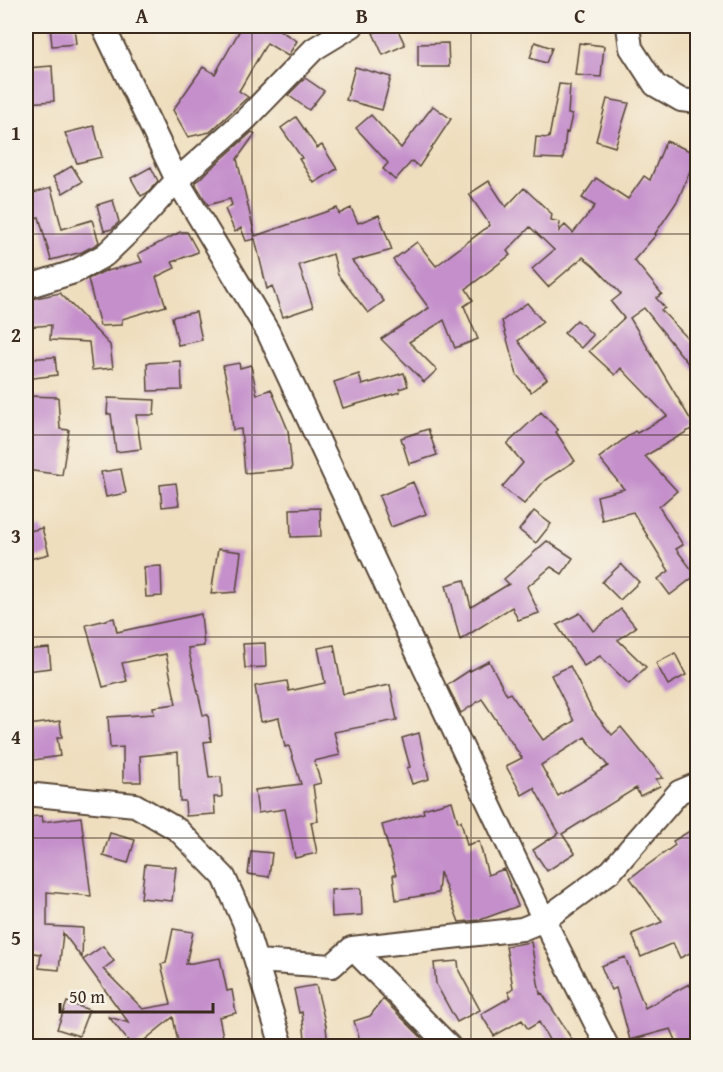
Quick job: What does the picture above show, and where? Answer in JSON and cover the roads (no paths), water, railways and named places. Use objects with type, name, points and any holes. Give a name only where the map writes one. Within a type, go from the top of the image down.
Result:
[{"type":"street","points":[[103,26],[177,180],[268,332],[544,920],[607,1047]]},
{"type":"street","points":[[26,287],[74,272],[105,255],[177,180],[246,119],[314,49],[352,26]]},
{"type":"street","points":[[628,26],[630,48],[655,85],[681,100],[698,102]]},
{"type":"street","points":[[257,962],[332,966],[352,948],[522,929],[544,920],[611,871],[679,792],[698,784]]},
{"type":"street","points":[[26,794],[135,805],[178,830],[224,877],[244,922],[282,1047]]},
{"type":"street","points":[[352,948],[449,1047]]}]
